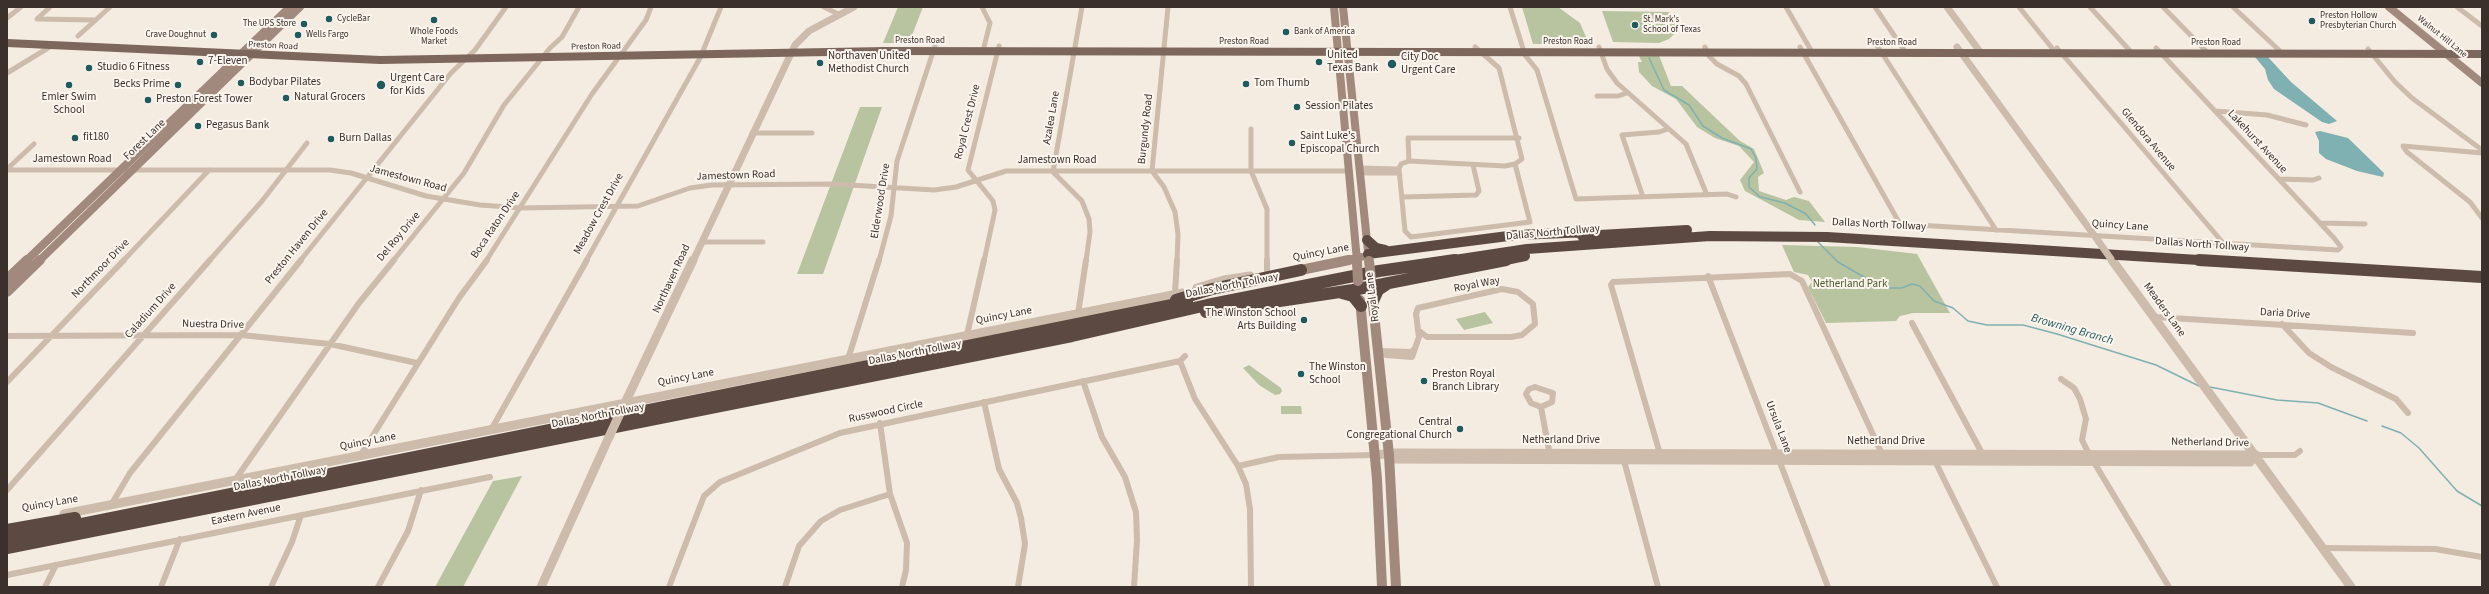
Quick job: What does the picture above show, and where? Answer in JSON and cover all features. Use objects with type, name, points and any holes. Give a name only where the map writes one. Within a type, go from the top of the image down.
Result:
[{"type":"highway","name":"Dallas North Tollway","points":[[7,548],[1072,336],[1150,314],[1440,253],[1520,242],[1632,232],[1740,229],[1857,231],[2482,270]]},
{"type":"highway","points":[[1369,257],[1387,250],[1516,235],[1632,232]]},
{"type":"highway","name":"Dallas North Tollway","points":[[7,538],[1150,314],[1423,263],[1519,249],[1710,236],[1850,238],[2482,277]]},
{"type":"highway","points":[[1367,240],[1376,248],[1387,250]]},
{"type":"highway","points":[[1150,314],[1249,307],[1337,293],[1371,282],[1389,283],[1597,243]]},
{"type":"highway","points":[[1150,314],[1212,289],[1301,270]]},
{"type":"highway","points":[[1373,301],[1378,290],[1389,283]]},
{"type":"highway","points":[[1337,293],[1353,296],[1361,306]]},
{"type":"highway","points":[[7,530],[111,512],[141,511]]},
{"type":"main road","name":"Forest Lane","points":[[7,292],[213,91],[290,7]]},
{"type":"main road","points":[[257,48],[294,11],[300,7]]},
{"type":"main road","name":"Royal Lane","points":[[1334,7],[1371,401],[1382,587]]},
{"type":"main road","name":"Royal Lane","points":[[1343,7],[1354,102],[1373,301],[1380,351],[1389,455],[1396,587]]},
{"type":"main road","name":"Walnut Hill Lane","points":[[2389,7],[2482,76]]},
{"type":"main road","name":"Walnut Hill Lane","points":[[2398,7],[2448,51],[2482,84]]},
{"type":"main road","name":"Preston Road","points":[[7,37],[126,46]]},
{"type":"main road","name":"Preston Road","points":[[7,43],[465,59],[544,55]]},
{"type":"main road","name":"Preston Road","points":[[173,48],[240,54],[257,48],[326,55]]},
{"type":"main road","name":"Preston Road","points":[[429,57],[472,54],[544,55],[886,49],[1597,48],[1706,50],[2205,51],[2448,51],[2482,49]]},
{"type":"main road","name":"Preston Road","points":[[2448,51],[2482,54]]},
{"type":"main road","name":"Forest Lane","points":[[7,279],[240,54]]},
{"type":"main road","points":[[1341,89],[1352,89]]},
{"type":"main road","points":[[203,91],[213,91]]},
{"type":"main road","points":[[1343,102],[1354,102]]},
{"type":"main road","points":[[153,138],[164,138]]},
{"type":"main road","points":[[1346,141],[1357,140]]},
{"type":"main road","points":[[1350,171],[1360,171]]},
{"type":"main road","points":[[50,238],[62,238]]},
{"type":"main road","name":"Quincy Lane","points":[[1301,270],[1357,261],[1369,257]]},
{"type":"main road","points":[[1366,351],[1380,351]]},
{"type":"main road","points":[[1371,401],[1384,402]]},
{"type":"main road","points":[[1380,555],[1394,556]]},
{"type":"street","points":[[7,18],[21,7]]},
{"type":"street","points":[[50,7],[37,19],[96,20]]},
{"type":"street","points":[[78,36],[110,7]]},
{"type":"street","name":"Preston Haven Drive","points":[[111,506],[130,472],[451,72],[472,54],[506,7]]},
{"type":"street","name":"Del Roy Drive","points":[[234,481],[314,370],[330,344],[364,297],[444,200],[470,164],[504,105],[544,55],[562,37],[579,7]]},
{"type":"street","name":"Boca Raton Drive","points":[[360,456],[417,363],[521,208],[584,107],[620,54],[640,29],[651,7]]},
{"type":"street","name":"Meadow Crest Drive","points":[[491,430],[702,52],[721,7]]},
{"type":"street","points":[[824,7],[840,15]]},
{"type":"street","name":"Northaven Road","points":[[541,587],[609,437],[792,50],[809,31],[854,7]]},
{"type":"street","points":[[982,7],[990,23],[984,49]]},
{"type":"street","name":"Azalea Lane","points":[[1053,172],[1082,7]]},
{"type":"street","name":"Burgundy Road","points":[[1168,7],[1152,171],[1164,187],[1175,212],[1178,234],[1175,294]]},
{"type":"street","points":[[1510,7],[1523,49],[1537,70],[1573,195],[1576,199],[1727,194],[1736,197]]},
{"type":"street","points":[[1786,7],[1806,50]]},
{"type":"street","points":[[1875,7],[1904,50]]},
{"type":"street","points":[[1947,7],[1980,50]]},
{"type":"street","name":"Glendora Avenue","points":[[2019,7],[2224,244]]},
{"type":"street","points":[[2090,7],[2130,50]]},
{"type":"street","points":[[2163,7],[2205,51]]},
{"type":"street","points":[[2234,7],[2279,51]]},
{"type":"street","points":[[2457,7],[2482,26]]},
{"type":"street","points":[[7,73],[51,45]]},
{"type":"street","points":[[1597,48],[1609,73],[1627,93],[1686,144],[1707,195]]},
{"type":"street","name":"Elderwood Drive","points":[[848,359],[884,244],[891,216],[897,161],[934,49]]},
{"type":"street","name":"Royal Crest Drive","points":[[966,335],[995,210],[993,201],[968,170],[968,164],[998,49]]},
{"type":"street","points":[[1478,49],[1499,68],[1523,157],[1515,164],[1505,166],[1409,161],[1401,164],[1399,171],[1403,197],[1405,231],[1411,237],[1525,224],[1530,219],[1515,164]]},
{"type":"street","points":[[1706,50],[1717,64],[1739,76],[1746,84],[1800,192]]},
{"type":"street","name":"Quincy Lane","points":[[1806,50],[1900,224],[1996,230],[2097,239],[2338,250]]},
{"type":"street","points":[[1880,50],[1996,230]]},
{"type":"street","name":"Meaders Lane","points":[[1959,50],[2352,587]]},
{"type":"street","name":"Lakehurst Avenue","points":[[2159,50],[2341,247],[2338,250]]},
{"type":"street","points":[[2370,51],[2395,82],[2412,98],[2482,151]]},
{"type":"street","points":[[1597,96],[1618,96],[1627,93]]},
{"type":"street","points":[[2214,111],[2267,115],[2306,124]]},
{"type":"street","points":[[1643,197],[1622,135],[1659,132],[1668,129]]},
{"type":"street","points":[[1251,130],[1251,171],[1266,201],[1267,209],[1267,275]]},
{"type":"street","points":[[752,133],[812,133]]},
{"type":"street","points":[[1409,161],[1408,138],[1519,138]]},
{"type":"street","name":"Caladium Drive","points":[[7,490],[143,334],[262,201],[284,170],[307,143]]},
{"type":"street","points":[[7,169],[34,144]]},
{"type":"street","points":[[2482,151],[2403,146],[2407,152],[2470,202],[2482,218]]},
{"type":"street","points":[[1403,197],[1476,195],[1479,191],[1473,165]]},
{"type":"street","name":"Jamestown Road","points":[[7,169],[284,170],[342,172],[444,200],[480,205],[521,208],[615,208],[638,206],[701,186],[728,184],[833,184],[893,189],[936,190],[956,187],[975,180],[1006,172],[1350,171]]},
{"type":"street","name":"Northmoor Drive","points":[[7,382],[209,170]]},
{"type":"street","points":[[1360,171],[1399,171]]},
{"type":"street","points":[[1053,172],[1082,201],[1089,219],[1090,232],[1078,314]]},
{"type":"street","points":[[2279,179],[2314,180],[2319,178]]},
{"type":"street","points":[[2320,224],[2364,224]]},
{"type":"street","points":[[702,242],[763,242]]},
{"type":"street","name":"Quincy Lane","points":[[7,525],[111,506],[491,430],[624,406],[966,335],[1175,294],[1224,280],[1301,270]]},
{"type":"street","points":[[1660,454],[1612,285],[1615,281],[1708,276],[1790,274],[1802,280],[1882,454]]},
{"type":"street","name":"Ursula Lane","points":[[1708,276],[1828,587]]},
{"type":"street","name":"Royal Way","points":[[1380,351],[1386,355],[1408,358],[1414,356],[1419,337],[1418,330],[1416,314],[1418,308],[1495,290],[1518,292],[1533,304],[1535,310],[1535,324],[1522,335],[1511,337],[1433,338],[1427,337],[1418,330]]},
{"type":"street","name":"Daria Drive","points":[[2154,317],[2413,333]]},
{"type":"street","points":[[1912,323],[1983,455]]},
{"type":"street","points":[[2282,324],[2309,353],[2331,367],[2396,399],[2408,414]]},
{"type":"street","name":"Nuestra Drive","points":[[7,336],[143,334],[241,335],[267,340],[330,344],[417,363]]},
{"type":"street","name":"Russwood Circle","points":[[669,587],[704,496],[713,486],[809,444],[840,433],[880,423],[1183,359],[1195,399],[1238,466]]},
{"type":"street","points":[[2061,379],[2074,388],[2080,399],[2086,419],[2086,425],[2082,430],[2082,440],[2091,458],[2170,587]]},
{"type":"street","points":[[1083,381],[1102,437],[1125,477],[1136,512],[1137,540],[1134,587]]},
{"type":"street","points":[[984,402],[999,469],[1017,503],[1021,518],[1025,544],[1018,587]]},
{"type":"street","points":[[1541,407],[1550,456]]},
{"type":"street","points":[[880,423],[890,494],[907,543],[906,570],[902,587]]},
{"type":"street","points":[[2256,455],[2295,455],[2300,451]]},
{"type":"street","name":"Netherland Drive","points":[[1622,457],[1660,454],[1701,457]]},
{"type":"street","name":"Netherland Drive","points":[[1856,457],[1882,454],[1934,458],[1983,455],[2250,462],[2256,455]]},
{"type":"street","name":"Netherland Drive","points":[[1238,466],[1279,457],[1375,455],[1389,455],[1395,459],[1507,456],[2091,458]]},
{"type":"street","points":[[1622,457],[1658,587]]},
{"type":"street","points":[[1934,458],[1997,587]]},
{"type":"street","points":[[1238,466],[1246,484],[1250,509],[1250,587]]},
{"type":"street","name":"Eastern Avenue","points":[[7,575],[301,514],[490,477]]},
{"type":"street","points":[[378,587],[408,531],[421,490]]},
{"type":"street","points":[[785,587],[799,546],[821,521],[840,510],[890,494]]},
{"type":"street","points":[[271,587],[292,542],[301,514]]},
{"type":"street","points":[[161,587],[180,539]]},
{"type":"street","points":[[2323,548],[2435,549],[2482,557]]},
{"type":"street","points":[[45,587],[56,565]]},
{"type":"green space","points":[[898,7],[923,7],[909,43],[883,43]]},
{"type":"green space","points":[[1522,7],[1558,7],[1580,23],[1589,44],[1533,44]]},
{"type":"green space","points":[[1602,11],[1669,12],[1678,30],[1669,39],[1659,43],[1613,42]]},
{"type":"green space","points":[[1658,53],[1671,86],[1682,86],[1740,141],[1754,149],[1764,173],[1758,177],[1759,191],[1786,200],[1794,197],[1809,201],[1825,222],[1799,220],[1745,191],[1740,180],[1754,162],[1739,146],[1715,138],[1697,127],[1676,99],[1652,86],[1639,72],[1638,62],[1642,62],[1638,54]]},
{"type":"green space","points":[[860,107],[882,107],[823,274],[797,274]]},
{"type":"green space","name":"Netherland Park","points":[[1782,245],[1857,247],[1917,254],[1950,313],[1913,313],[1900,316],[1896,321],[1826,323],[1808,287],[1812,282],[1808,275],[1794,272]]},
{"type":"green space","points":[[1485,312],[1493,323],[1464,330],[1456,319]]},
{"type":"green space","points":[[1249,365],[1281,388],[1282,391],[1280,394],[1275,395],[1259,385],[1243,368]]},
{"type":"green space","points":[[1281,406],[1301,406],[1302,414],[1281,414]]},
{"type":"green space","points":[[522,476],[463,587],[435,587],[493,481]]},
{"type":"water","points":[[2267,56],[2291,82],[2337,121],[2329,124],[2322,122],[2274,89],[2268,80],[2265,69],[2255,57]]},
{"type":"water","points":[[2320,131],[2348,138],[2384,173],[2383,177],[2357,171],[2326,159],[2319,153],[2319,141],[2315,132]]},
{"type":"waterway","name":"Browning Branch","points":[[1649,58],[1664,90],[1689,105],[1703,126],[1722,138],[1751,149],[1756,158],[1757,169],[1749,178],[1749,187],[1760,197],[1785,203],[1806,214],[1815,225]]},
{"type":"waterway","name":"Browning Branch","points":[[1818,242],[1838,262],[1869,280],[1891,288],[1902,288],[1912,284],[1920,286],[1934,301],[1953,308],[1968,321],[1987,325],[2023,325],[2057,334],[2156,365],[2199,386]]},
{"type":"waterway","name":"Browning Branch","points":[[2210,387],[2277,400],[2318,403],[2367,421]]},
{"type":"waterway","name":"Browning Branch","points":[[2382,426],[2401,433],[2419,448],[2457,491],[2482,506]]},
{"type":"place","name":"CycleBar","points":[[329,19]]},
{"type":"place","name":"Whole Foods Market","points":[[434,20]]},
{"type":"place","name":"Preston Hollow Presbyterian Church","points":[[2312,21]]},
{"type":"place","name":"The UPS Store","points":[[304,24]]},
{"type":"place","name":"St. Mark's School of Texas","points":[[1635,25]]},
{"type":"place","name":"Bank of America","points":[[1286,32]]},
{"type":"place","name":"Crave Doughnut","points":[[214,35]]},
{"type":"place","name":"Wells Fargo","points":[[298,35]]},
{"type":"place","name":"7-Eleven","points":[[200,62]]},
{"type":"place","name":"United Texas Bank","points":[[1319,62]]},
{"type":"place","name":"Northaven United Methodist Church","points":[[820,63]]},
{"type":"place","name":"City Doc Urgent Care","points":[[1392,64]]},
{"type":"place","name":"Studio 6 Fitness","points":[[89,68]]},
{"type":"place","name":"Bodybar Pilates","points":[[241,83]]},
{"type":"place","name":"Tom Thumb","points":[[1246,84]]},
{"type":"place","name":"Emler Swim School","points":[[69,85]]},
{"type":"place","name":"Becks Prime","points":[[178,85]]},
{"type":"place","name":"Urgent Care for Kids","points":[[381,85]]},
{"type":"place","name":"Natural Grocers","points":[[286,98]]},
{"type":"place","name":"Preston Forest Tower","points":[[148,100]]},
{"type":"place","name":"Session Pilates","points":[[1297,107]]},
{"type":"place","name":"Pegasus Bank","points":[[198,126]]},
{"type":"place","name":"fit180","points":[[75,138]]},
{"type":"place","name":"Burn Dallas","points":[[331,139]]},
{"type":"place","name":"Saint Luke's Episcopal Church","points":[[1292,143]]},
{"type":"place","name":"The Winston School Arts Building","points":[[1304,320]]},
{"type":"place","name":"The Winston School","points":[[1301,374]]},
{"type":"place","name":"Preston Royal Branch Library","points":[[1424,381]]},
{"type":"place","name":"Central Congregational Church","points":[[1460,429]]}]
